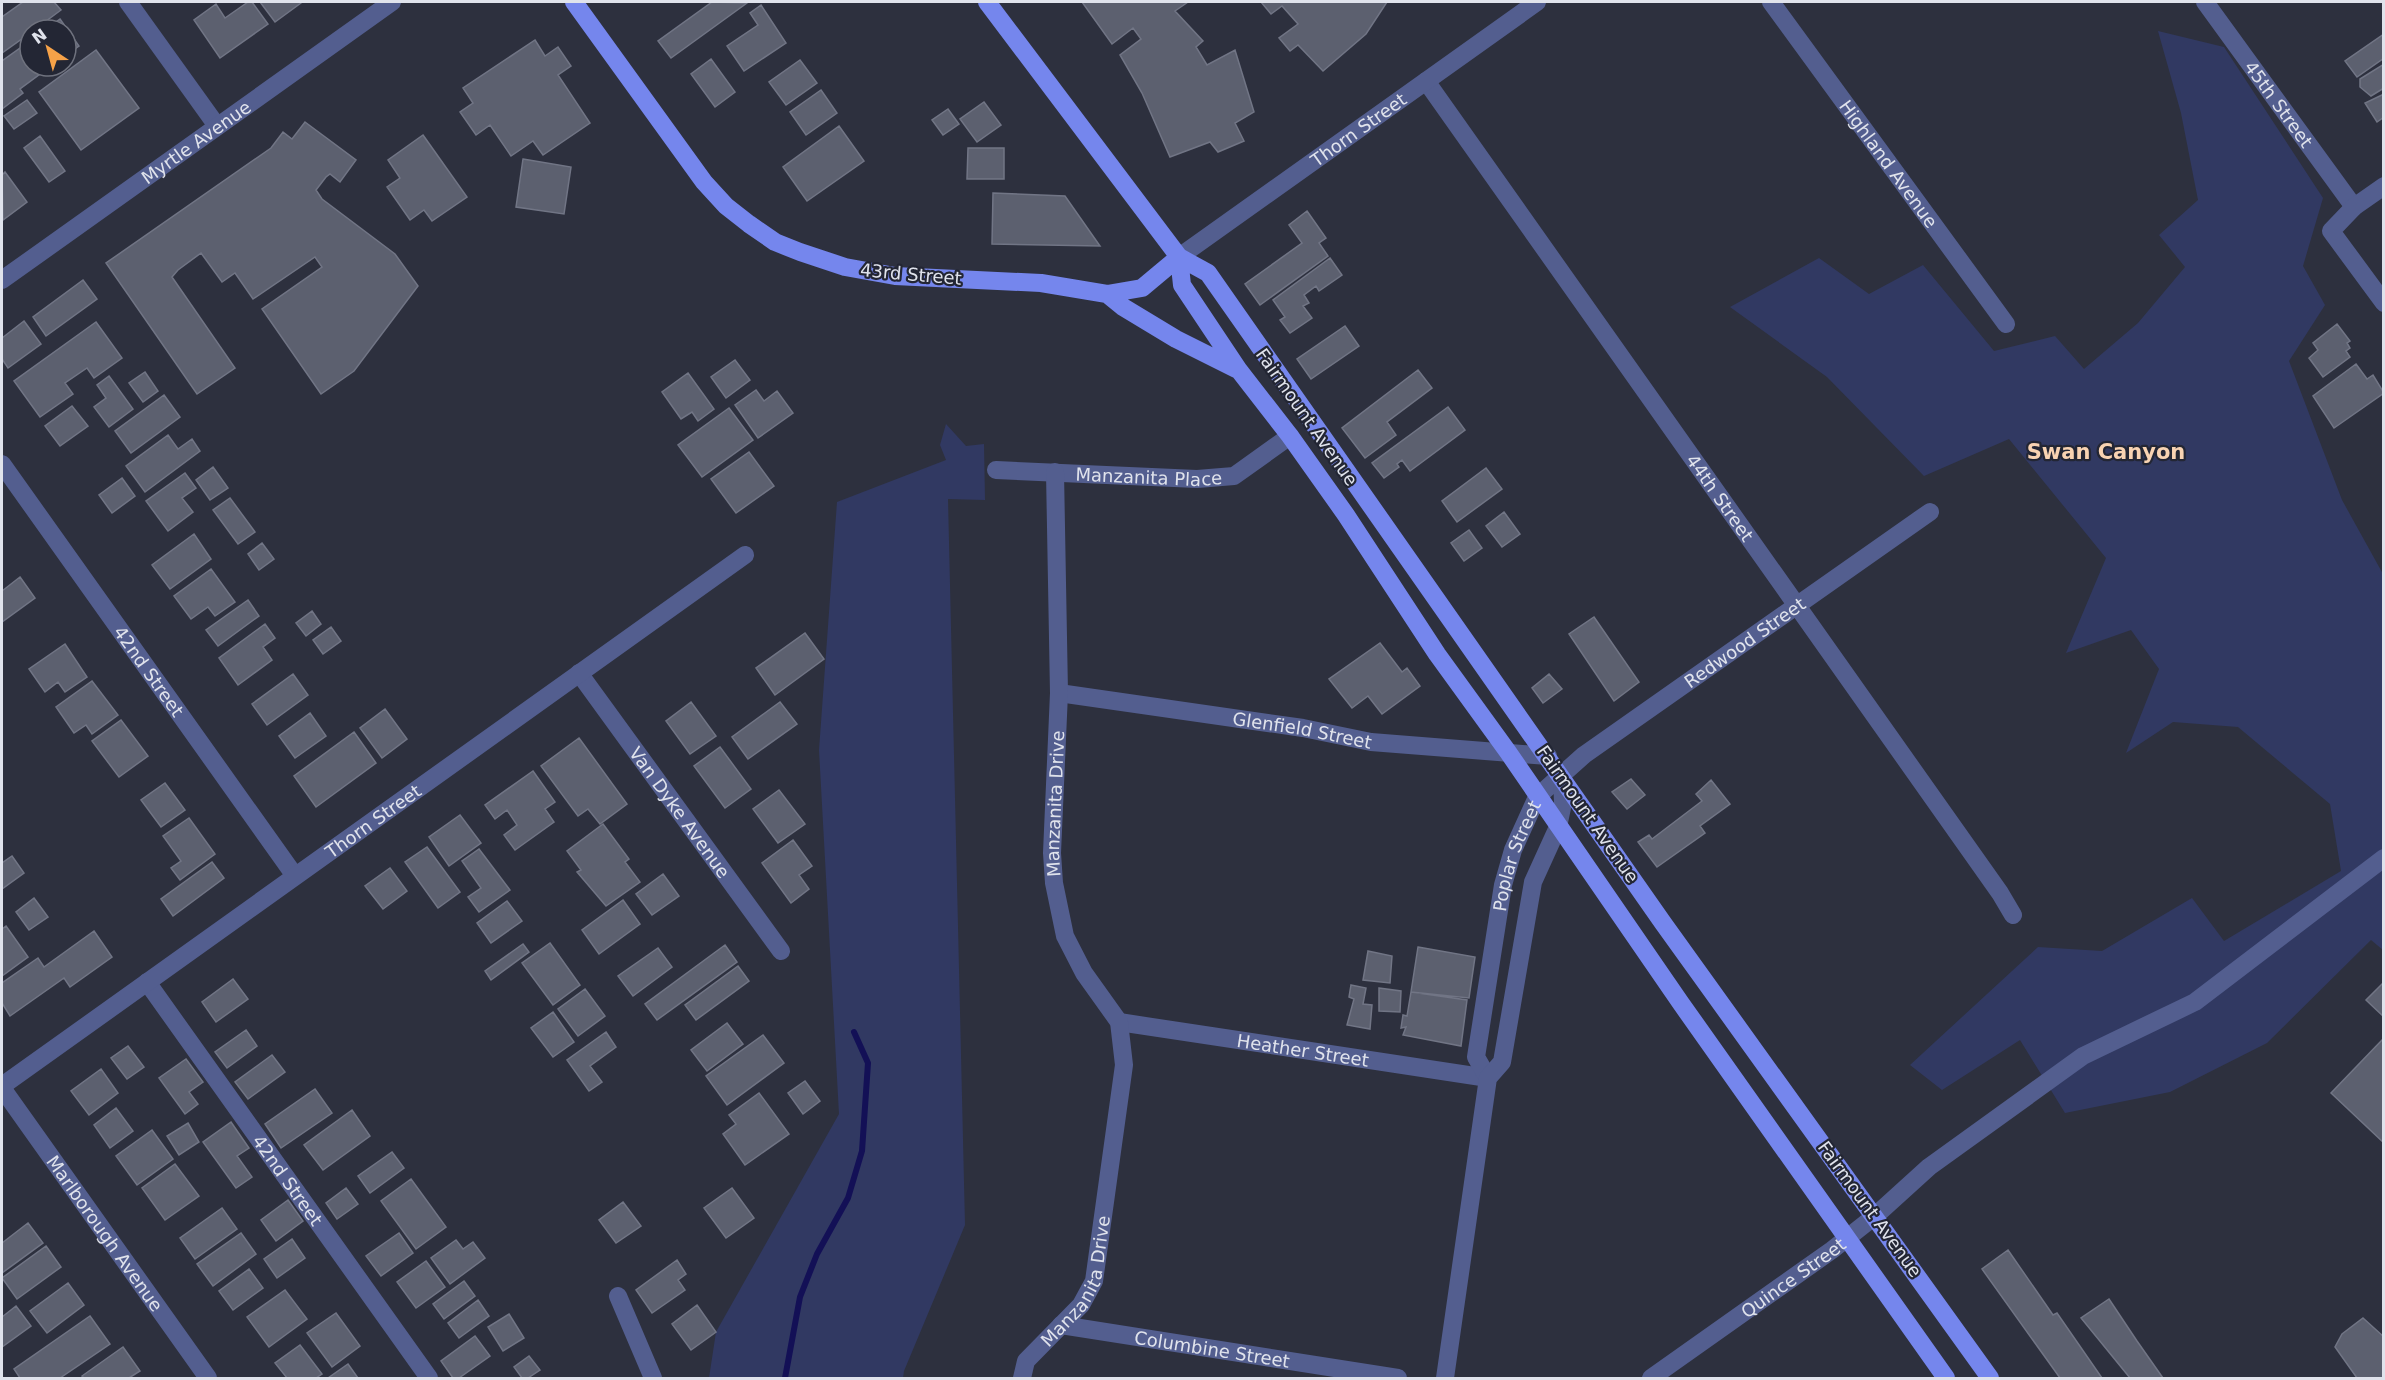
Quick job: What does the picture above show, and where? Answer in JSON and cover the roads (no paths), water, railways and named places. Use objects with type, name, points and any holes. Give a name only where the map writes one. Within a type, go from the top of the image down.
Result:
[{"type":"main road","name":"43rd Street","points":[[574,2],[704,182],[726,206],[775,242],[845,267],[895,276],[1041,283],[1107,294],[1123,307],[1176,339],[1238,369]]},
{"type":"main road","name":"Fairmount Avenue","points":[[987,2],[1179,257],[1208,273],[1663,923],[1990,1378]]},
{"type":"main road","points":[[1107,294],[1142,288],[1179,257]]},
{"type":"main road","name":"Fairmount Avenue","points":[[1179,257],[1182,285],[1238,369],[1290,436],[1371,551],[1437,654],[1947,1378]]},
{"type":"street","points":[[128,2],[217,126]]},
{"type":"street","name":"Myrtle Avenue","points":[[2,280],[392,2]]},
{"type":"street","name":"Thorn Street","points":[[1179,257],[1537,2]]},
{"type":"street","name":"Highland Avenue","points":[[1770,2],[2006,324]]},
{"type":"street","name":"45th Street","points":[[2205,2],[2354,207]]},
{"type":"street","name":"44th Street","points":[[1426,81],[2000,893],[2013,915]]},
{"type":"street","points":[[2384,186],[2354,207],[2331,231],[2384,303]]},
{"type":"street","name":"Manzanita Place","points":[[996,470],[1197,479],[1234,476],[1290,436]]},
{"type":"street","name":"42nd Street","points":[[2,464],[295,876]]},
{"type":"street","name":"Manzanita Drive","points":[[1022,1378],[1026,1361],[1081,1305],[1094,1281],[1124,1065],[1119,1022],[1084,973],[1065,936],[1054,883],[1052,853],[1059,693],[1055,472]]},
{"type":"street","name":"Redwood Street","points":[[1562,777],[1584,755],[1930,512]]},
{"type":"street","name":"Thorn Street","points":[[2,1087],[744,555]]},
{"type":"street","name":"Van Dyke Avenue","points":[[579,673],[781,951]]},
{"type":"street","name":"Glenfield Street","points":[[1059,693],[1303,728],[1371,742],[1548,756]]},
{"type":"street","name":"Poplar Street","points":[[1488,1078],[1476,1057],[1503,885],[1513,850],[1537,797],[1562,777]]},
{"type":"street","name":"Poplar Street","points":[[1445,1378],[1488,1078],[1502,1062],[1533,882],[1558,827],[1563,803],[1562,777]]},
{"type":"street","name":"Quince Street","points":[[1651,1378],[1847,1239],[1929,1167],[2083,1056],[2195,1002],[2384,858]]},
{"type":"street","name":"42nd Street","points":[[147,982],[429,1378]]},
{"type":"street","name":"Heather Street","points":[[1119,1022],[1488,1078]]},
{"type":"street","name":"Marlborough Avenue","points":[[2,1087],[208,1378]]},
{"type":"street","points":[[618,1296],[653,1378]]},
{"type":"street","name":"Columbine Street","points":[[1061,1324],[1398,1378]]},
{"type":"waterway","points":[[785,1378],[800,1297],[817,1254],[848,1198],[862,1151],[868,1063],[854,1032]]},
{"type":"district","name":"Swan Canyon","points":[[2106,452]]}]
